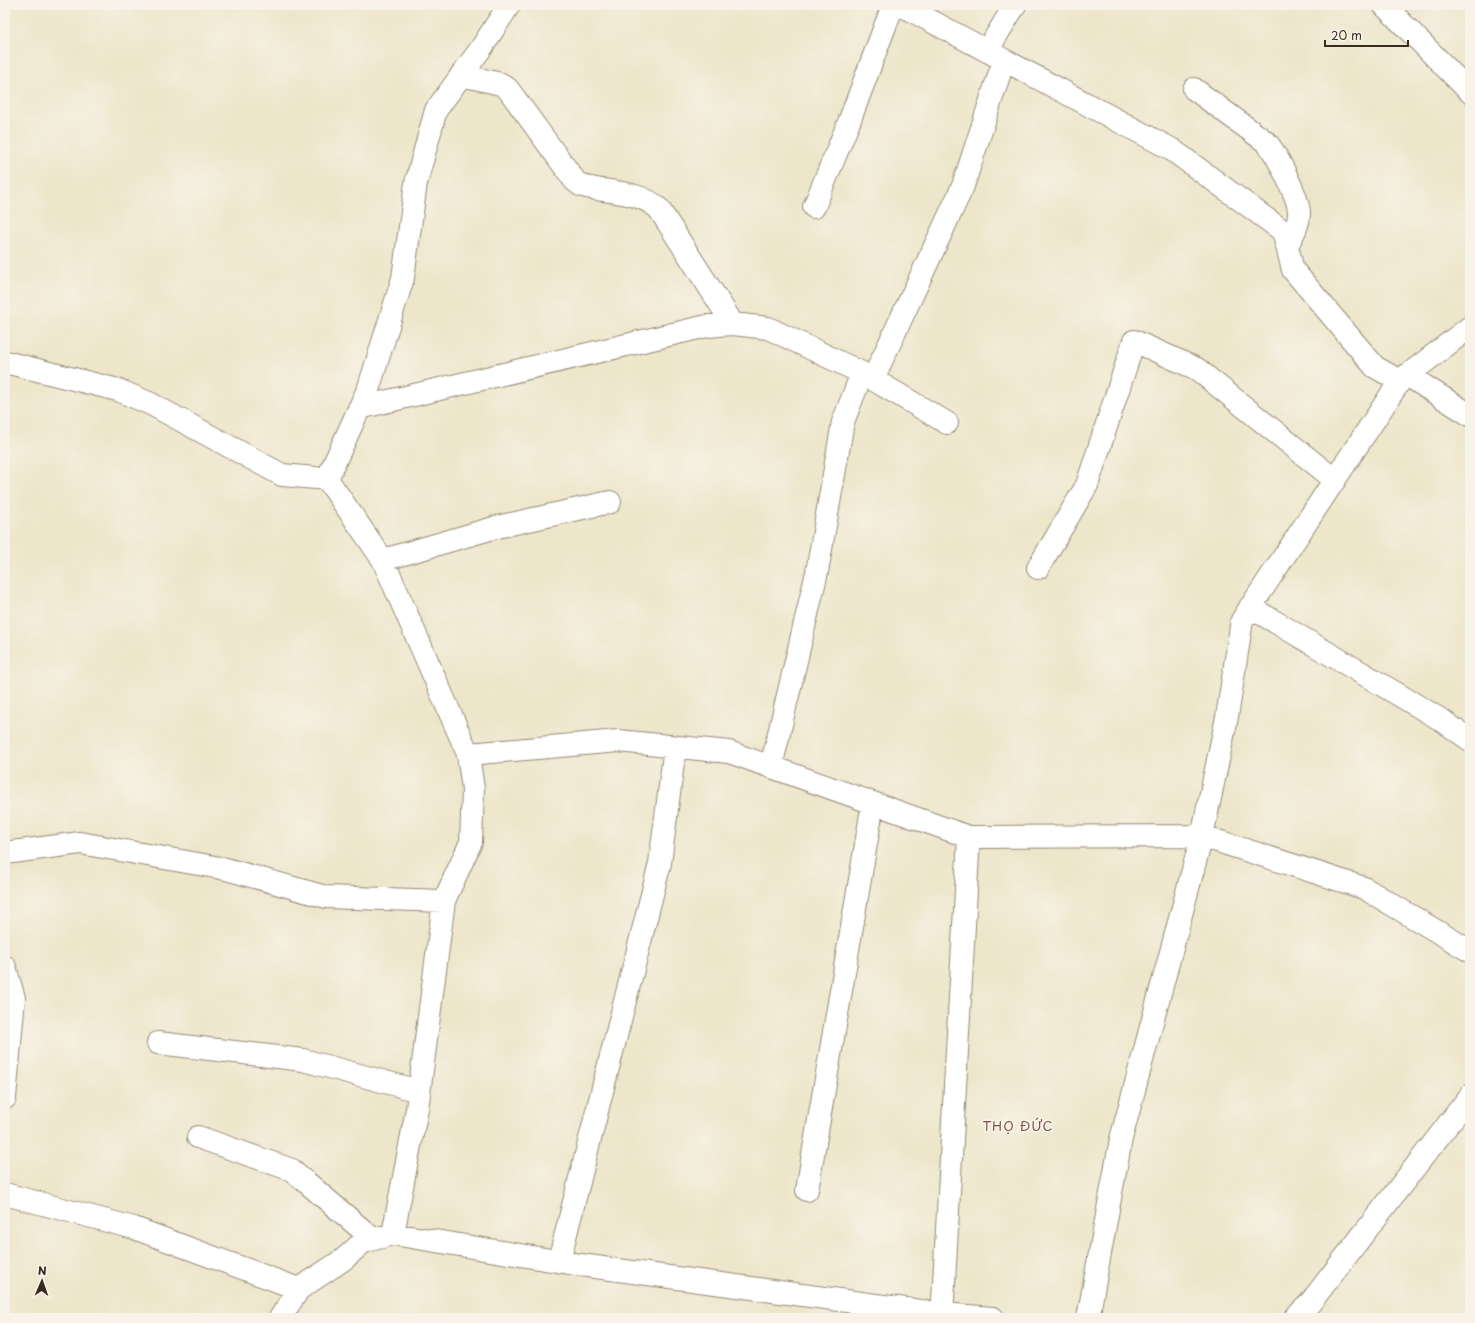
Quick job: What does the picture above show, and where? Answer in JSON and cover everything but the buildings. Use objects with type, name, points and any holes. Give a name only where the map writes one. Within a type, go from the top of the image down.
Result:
[{"type":"street","points":[[327,478],[369,387],[403,278],[416,183],[436,110],[509,5]]},
{"type":"street","points":[[814,207],[849,122],[892,5]]},
{"type":"street","points":[[901,5],[1171,149],[1283,231],[1293,270],[1375,367],[1404,378],[1470,415]]},
{"type":"street","points":[[771,767],[817,572],[843,422],[868,376],[963,186],[996,56],[1015,5]]},
{"type":"street","points":[[1384,5],[1470,92]]},
{"type":"street","points":[[461,75],[501,84],[508,89],[575,181],[582,186],[642,197],[652,202],[660,209],[733,324]]},
{"type":"street","points":[[1194,89],[1266,142],[1275,153],[1298,203],[1299,213],[1287,246]]},
{"type":"street","points":[[359,408],[707,326],[733,324],[768,328],[868,376],[947,423]]},
{"type":"street","points":[[1088,1318],[1121,1138],[1202,836],[1227,717],[1242,620],[1334,480],[1404,378],[1470,327]]},
{"type":"street","points":[[1038,568],[1087,485],[1134,341],[1197,369],[1334,480]]},
{"type":"street","points":[[5,362],[118,390],[151,404],[282,475],[327,478]]},
{"type":"street","points":[[327,478],[383,560],[468,754],[473,788],[471,842],[444,901],[419,1091],[383,1236]]},
{"type":"street","points":[[383,560],[497,527],[610,502]]},
{"type":"street","points":[[1250,607],[1443,721],[1470,740]]},
{"type":"street","points":[[468,754],[618,742],[729,752],[969,837],[1202,836],[1364,888],[1470,951]]},
{"type":"street","points":[[559,1261],[660,863],[675,747]]},
{"type":"street","points":[[806,1190],[873,803]]},
{"type":"street","points":[[942,1316],[969,837]]},
{"type":"street","points":[[5,853],[80,843],[226,869],[326,897],[444,901]]},
{"type":"street","points":[[5,967],[14,998],[5,1098]]},
{"type":"street","points":[[158,1043],[303,1060],[419,1091]]},
{"type":"street","points":[[1295,1318],[1314,1297],[1470,1096]]},
{"type":"street","points":[[198,1137],[292,1170],[383,1236]]},
{"type":"street","points":[[5,1194],[134,1228],[299,1289]]},
{"type":"street","points":[[280,1318],[299,1289],[344,1259],[363,1242],[383,1236],[942,1316],[993,1318]]},
{"type":"district","name":"THỌ ĐỨC","points":[[1018,1125]]}]
